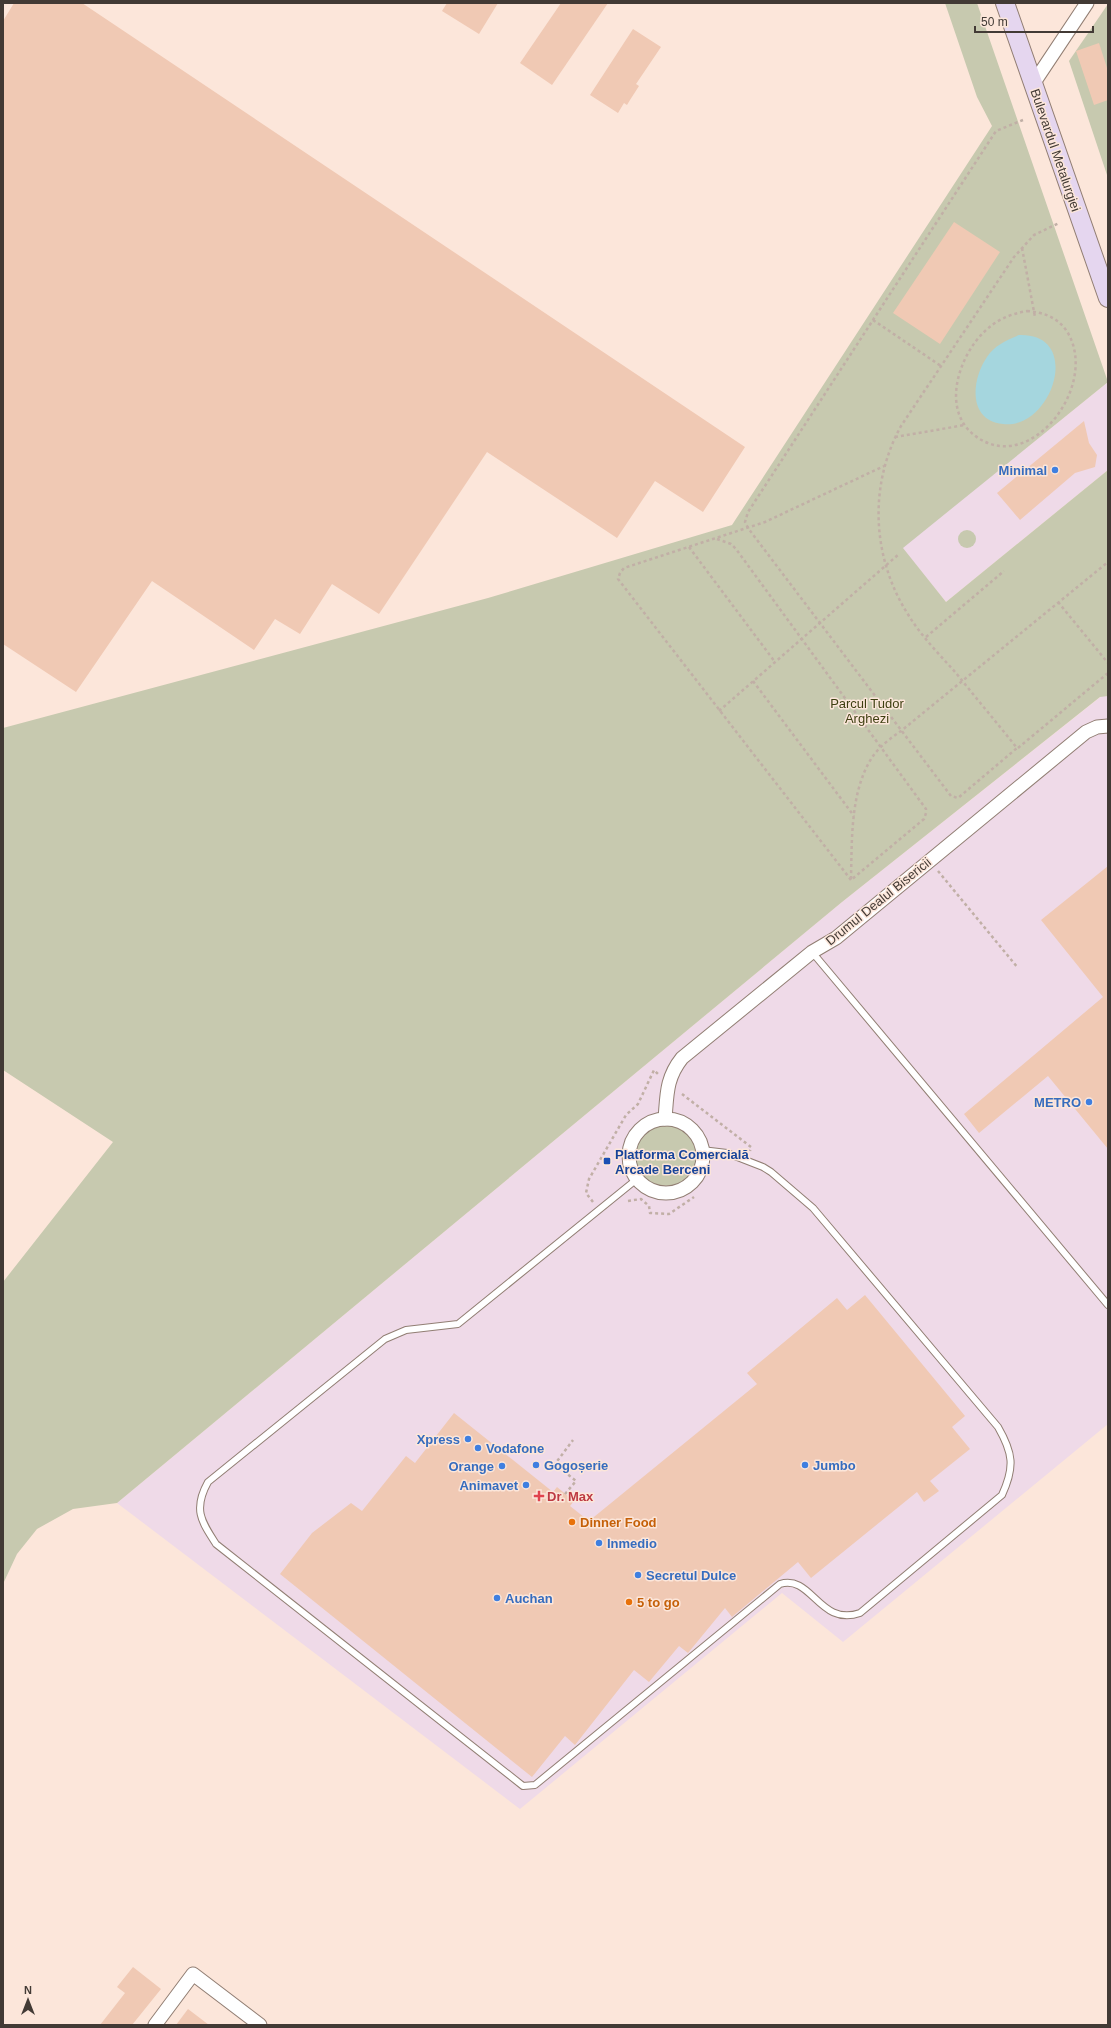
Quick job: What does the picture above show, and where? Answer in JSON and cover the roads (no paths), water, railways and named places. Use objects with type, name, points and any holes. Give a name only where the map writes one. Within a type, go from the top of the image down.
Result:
[{"type":"main road","name":"Bulevardul Metalurgiei","points":[[1005,3],[1108,298]]},
{"type":"street","points":[[1033,84],[1087,3]]},
{"type":"street","name":"Drumul Dealul Bisericii","points":[[665,1119],[668,1083],[673,1071],[682,1058],[812,952],[836,938],[1086,732],[1098,727],[1108,726]]},
{"type":"street","points":[[665,1119],[685,1124],[699,1140],[702,1150],[700,1171],[693,1180],[679,1190],[664,1192],[654,1191],[637,1179],[630,1160],[632,1140],[646,1125],[655,1120],[665,1119]]},
{"type":"street","points":[[155,2025],[193,1974],[260,2025]]},
{"type":"lane","points":[[812,952],[1108,1305]]},
{"type":"lane","points":[[637,1179],[458,1324],[406,1330],[385,1340],[208,1482],[199,1503],[201,1518],[216,1544],[523,1786],[535,1785],[780,1584],[788,1582],[796,1583],[831,1612],[840,1616],[850,1616],[860,1613],[1002,1495],[1012,1468],[1011,1453],[998,1426],[813,1208],[771,1172],[746,1159],[727,1153],[702,1150]]},
{"type":"water","points":[[1019,335],[1039,338],[1051,349],[1055,364],[1054,381],[1047,398],[1035,412],[1020,422],[1003,424],[992,421],[983,416],[978,408],[976,388],[978,377],[987,357],[993,350],[1005,341]]},
{"type":"place","name":"Minimal","points":[[1055,470]]},
{"type":"place","name":"METRO","points":[[1089,1102]]},
{"type":"place","name":"Platforma Comercială Arcade Berceni","points":[[607,1161]]},
{"type":"place","name":"Xpress","points":[[468,1439]]},
{"type":"place","name":"Vodafone","points":[[478,1448]]},
{"type":"place","name":"Gogoșerie","points":[[536,1465]]},
{"type":"place","name":"Jumbo","points":[[805,1465]]},
{"type":"place","name":"Orange","points":[[502,1466]]},
{"type":"place","name":"Animavet","points":[[526,1485]]},
{"type":"place","name":"Dr. Max","points":[[539,1496]]},
{"type":"place","name":"Dinner Food","points":[[572,1522]]},
{"type":"place","name":"Inmedio","points":[[599,1543]]},
{"type":"place","name":"Secretul Dulce","points":[[638,1575]]},
{"type":"place","name":"Auchan","points":[[497,1598]]},
{"type":"place","name":"5 to go","points":[[629,1602]]},
{"type":"park label","name":"Parcul Tudor Arghezi","points":[[867,710]]}]
